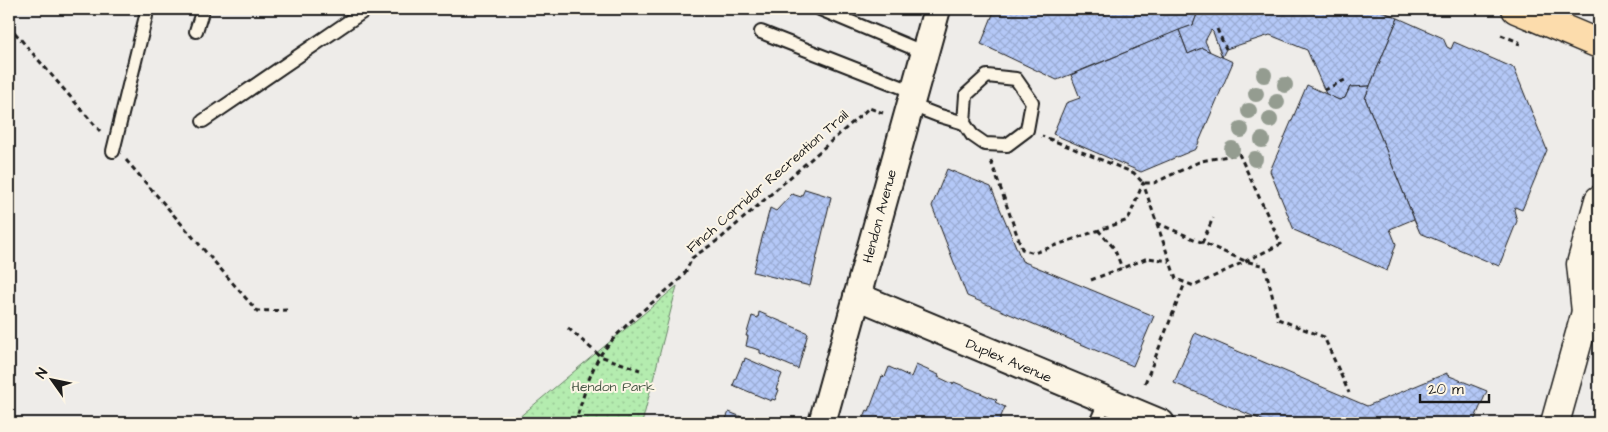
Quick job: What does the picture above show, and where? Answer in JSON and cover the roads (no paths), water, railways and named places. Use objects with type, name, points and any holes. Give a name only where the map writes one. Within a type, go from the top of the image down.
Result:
[{"type":"main road","points":[[1516,9],[1599,44]]},
{"type":"main road","points":[[1555,423],[1593,303],[1581,264],[1599,200]]},
{"type":"street","name":"Hendon Avenue","points":[[822,423],[937,9]]},
{"type":"street","name":"Duplex Avenue","points":[[857,296],[1101,412],[1160,423]]},
{"type":"lane","points":[[114,149],[146,16],[145,9]]},
{"type":"lane","points":[[196,31],[203,9]]},
{"type":"lane","points":[[203,121],[367,9]]},
{"type":"lane","points":[[820,9],[925,53]]},
{"type":"lane","points":[[761,32],[910,106],[964,123],[972,136],[985,144],[1008,145],[1028,130],[1032,102],[1016,79],[988,76],[966,95],[964,123]]},
{"type":"park label","name":"Hendon Park","points":[[613,386]]}]
